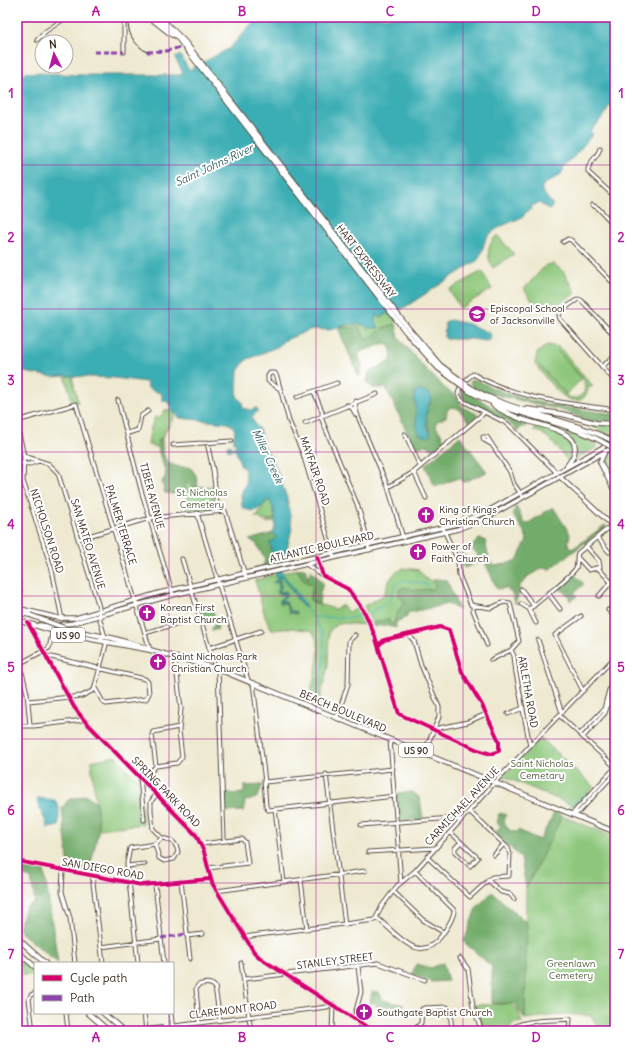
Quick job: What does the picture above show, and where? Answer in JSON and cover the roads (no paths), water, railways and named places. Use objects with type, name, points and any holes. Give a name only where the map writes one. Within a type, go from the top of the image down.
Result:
[{"type":"highway","points":[[149,17],[185,47]]},
{"type":"highway","points":[[155,17],[172,31],[185,47]]},
{"type":"highway","name":"HART EXPRESSWAY","points":[[160,17],[185,42],[421,345],[446,370],[470,390],[511,407],[577,426],[615,441]]},
{"type":"highway","name":"HART EXPRESSWAY","points":[[185,47],[420,349],[444,373],[481,398],[511,410],[573,428],[615,447]]},
{"type":"highway","points":[[481,398],[505,412],[559,431],[570,437],[574,444],[575,452],[567,466]]},
{"type":"highway","points":[[511,407],[556,413],[596,423],[615,424]]},
{"type":"highway","points":[[606,451],[600,462],[615,492]]},
{"type":"highway","name":"BEACH BOULEVARD","points":[[17,610],[70,630],[139,645],[150,650]]},
{"type":"highway","name":"US 90","points":[[17,620],[29,623]]},
{"type":"highway","name":"BEACH BOULEVARD","points":[[29,623],[53,631],[150,650],[216,668],[615,832]]},
{"type":"highway","points":[[17,938],[44,962]]},
{"type":"highway","points":[[17,951],[34,966]]},
{"type":"highway","points":[[89,1014],[109,1031]]},
{"type":"highway","points":[[104,1014],[124,1031]]},
{"type":"main road","name":"ATLANTIC BOULEVARD","points":[[41,626],[66,624],[135,600],[172,590],[443,528],[470,519],[615,441]]},
{"type":"main road","name":"ATLANTIC BOULEVARD","points":[[17,610],[62,619],[76,618],[446,532],[479,521],[559,476],[615,447]]},
{"type":"main road","points":[[556,472],[613,527]]},
{"type":"main road","name":"SPRING PARK ROAD","points":[[29,623],[69,697],[84,720],[193,830],[201,844],[210,879],[216,891],[244,936],[260,958],[373,1031]]},
{"type":"main road","points":[[35,635],[35,630],[41,626]]},
{"type":"main road","name":"SAN MATEO AVENUE","points":[[105,637],[107,641]]},
{"type":"street","points":[[43,34],[67,17]]},
{"type":"street","points":[[124,17],[124,52]]},
{"type":"street","points":[[600,148],[599,154],[589,164],[588,172],[615,197]]},
{"type":"street","points":[[592,205],[598,208],[615,226]]},
{"type":"street","points":[[615,229],[615,234]]},
{"type":"street","points":[[563,242],[568,239],[571,240],[615,285]]},
{"type":"street","points":[[615,336],[583,301],[578,299],[561,311],[560,319],[615,381]]},
{"type":"street","points":[[602,367],[615,355]]},
{"type":"street","name":"MAYFAIR ROAD","points":[[280,389],[268,381],[268,376],[270,373],[276,374],[289,420],[304,454],[334,558]]},
{"type":"street","points":[[556,472],[508,424],[465,404],[459,396],[461,384],[473,374],[496,385],[542,399],[615,410]]},
{"type":"street","points":[[297,397],[314,392],[337,382]]},
{"type":"street","points":[[314,392],[322,411],[322,420],[362,517],[369,550]]},
{"type":"street","points":[[305,423],[356,401],[377,394]]},
{"type":"street","name":"TIBER AVENUE","points":[[118,400],[150,518],[173,595]]},
{"type":"street","points":[[356,401],[355,407],[359,419],[388,487],[404,542]]},
{"type":"street","name":"PALMER TERRACE","points":[[17,421],[76,404],[150,650]]},
{"type":"street","points":[[347,405],[352,408],[359,419]]},
{"type":"street","points":[[128,433],[138,430],[141,416],[148,411]]},
{"type":"street","points":[[388,487],[414,472],[485,412]]},
{"type":"street","name":"NICHOLSON ROAD","points":[[17,426],[24,456],[22,481],[52,570],[62,619]]},
{"type":"street","points":[[405,434],[420,466]]},
{"type":"street","points":[[173,445],[232,441]]},
{"type":"street","points":[[207,442],[213,470],[218,511]]},
{"type":"street","points":[[491,444],[510,472],[514,484],[523,497]]},
{"type":"street","name":"SAN MATEO AVENUE","points":[[24,456],[49,464],[58,474],[78,539],[105,637]]},
{"type":"street","points":[[17,463],[40,461]]},
{"type":"street","points":[[414,472],[426,498]]},
{"type":"street","points":[[78,539],[150,518],[225,511],[246,578]]},
{"type":"street","points":[[197,513],[248,680]]},
{"type":"street","points":[[529,610],[575,570],[578,553],[613,527]]},
{"type":"street","points":[[443,528],[458,561],[459,575],[473,606],[473,610],[487,645]]},
{"type":"street","points":[[597,538],[609,552]]},
{"type":"street","points":[[586,546],[599,561],[600,565],[598,568]]},
{"type":"street","points":[[317,557],[323,576]]},
{"type":"street","points":[[577,557],[589,570],[598,568]]},
{"type":"street","points":[[182,559],[216,668],[224,839]]},
{"type":"street","points":[[306,564],[323,576],[341,584],[352,593],[365,613],[375,636],[378,646],[398,711],[403,717],[434,729],[478,750],[491,754],[498,753],[500,748],[499,741],[486,714],[462,672],[451,632],[447,628],[440,626],[384,640],[378,646]]},
{"type":"street","points":[[598,568],[611,582],[599,596]]},
{"type":"street","points":[[17,571],[20,588],[17,610]]},
{"type":"street","points":[[521,589],[534,606]]},
{"type":"street","points":[[548,593],[560,609]]},
{"type":"street","name":"ARLETHA ROAD","points":[[473,606],[491,608],[504,602],[510,603],[519,641],[511,650],[514,656],[522,708],[530,746]]},
{"type":"street","points":[[520,604],[529,610],[536,623]]},
{"type":"street","points":[[608,610],[615,617]]},
{"type":"street","points":[[581,616],[555,635],[583,691]]},
{"type":"street","points":[[145,633],[179,623]]},
{"type":"street","points":[[30,725],[28,701],[18,665],[44,651],[50,646],[53,631]]},
{"type":"street","points":[[209,648],[261,631]]},
{"type":"street","points":[[414,641],[417,632]]},
{"type":"street","points":[[337,717],[348,684],[349,641],[355,634]]},
{"type":"street","points":[[408,634],[414,641],[426,677],[438,702],[439,714],[424,754]]},
{"type":"street","points":[[375,636],[384,640]]},
{"type":"street","name":"ARLETHA ROAD","points":[[538,640],[561,714]]},
{"type":"street","points":[[28,701],[84,695],[95,688],[107,641]]},
{"type":"street","points":[[491,660],[511,650]]},
{"type":"street","points":[[46,656],[146,679],[149,694],[146,699],[106,704],[103,702],[95,688]]},
{"type":"street","points":[[144,820],[141,778],[156,766],[177,763],[181,760],[179,727],[181,709],[175,656]]},
{"type":"street","name":"CARMICHAEL AVENUE","points":[[377,918],[382,906],[393,891],[415,871],[495,782],[615,658]]},
{"type":"street","points":[[582,736],[604,709],[609,690],[615,680]]},
{"type":"street","points":[[253,682],[265,781],[266,808],[268,810],[395,796]]},
{"type":"street","points":[[582,736],[607,710],[615,685]]},
{"type":"street","points":[[508,714],[522,708]]},
{"type":"street","points":[[434,729],[468,722],[486,714]]},
{"type":"street","points":[[561,714],[615,768],[572,814]]},
{"type":"street","points":[[17,726],[45,725],[84,720]]},
{"type":"street","points":[[156,766],[152,735],[153,732],[179,727]]},
{"type":"street","points":[[390,740],[401,883]]},
{"type":"street","points":[[265,781],[326,774],[392,769]]},
{"type":"street","points":[[572,814],[579,812],[615,773]]},
{"type":"street","points":[[326,774],[345,925]]},
{"type":"street","points":[[155,844],[159,858],[164,861],[174,859],[178,852],[176,844],[172,840],[162,838],[153,829],[150,808],[151,802],[157,793]]},
{"type":"street","points":[[275,809],[284,882]]},
{"type":"street","points":[[426,857],[468,897],[472,897],[492,876],[508,876],[510,874],[509,852],[504,844],[469,811]]},
{"type":"street","points":[[361,825],[452,818],[461,820]]},
{"type":"street","points":[[450,832],[461,842],[478,858],[470,866],[455,852],[455,848],[461,842]]},
{"type":"street","points":[[138,962],[128,883],[127,866],[129,849],[155,844],[162,838]]},
{"type":"street","points":[[201,844],[242,839],[245,842],[248,863],[208,868]]},
{"type":"street","points":[[494,855],[504,844]]},
{"type":"street","points":[[368,852],[435,848]]},
{"type":"street","name":"SAN DIEGO ROAD","points":[[17,861],[128,883],[155,885],[210,879]]},
{"type":"street","points":[[127,866],[145,864]]},
{"type":"street","points":[[62,870],[62,892],[70,918],[75,962]]},
{"type":"street","points":[[216,891],[365,871]]},
{"type":"street","points":[[244,936],[373,922],[377,918],[405,942],[422,949],[430,947],[443,932],[451,919],[454,910],[415,871]]},
{"type":"street","points":[[92,875],[103,962]]},
{"type":"street","points":[[301,880],[307,929]]},
{"type":"street","points":[[488,880],[501,892],[510,894],[514,899]]},
{"type":"street","points":[[181,881],[190,959]]},
{"type":"street","points":[[155,885],[164,962]]},
{"type":"street","points":[[393,891],[423,920],[443,932]]},
{"type":"street","points":[[187,936],[203,934]]},
{"type":"street","points":[[101,947],[161,940]]},
{"type":"street","points":[[460,958],[468,969],[473,1007],[482,1031]]},
{"type":"street","points":[[242,963],[251,1031]]},
{"type":"street","name":"STANLEY STREET","points":[[244,979],[380,964],[425,980]]},
{"type":"street","points":[[354,1018],[361,992],[358,966]]},
{"type":"street","points":[[200,1022],[196,989],[198,985],[205,984],[212,984],[215,987],[220,1020]]},
{"type":"street","points":[[33,1031],[29,999],[31,995],[34,994]]},
{"type":"street","points":[[332,1031],[333,1004]]},
{"type":"street","name":"CLAREMONT ROAD","points":[[134,1031],[327,1007],[333,1004]]},
{"type":"street","points":[[413,1031],[420,1023],[422,1009],[447,1007],[450,1010],[452,1031]]},
{"type":"street","points":[[66,1014],[68,1031]]},
{"type":"street","points":[[144,1014],[146,1030]]},
{"type":"street","points":[[170,1014],[173,1031]]},
{"type":"street","points":[[508,1031],[514,1026],[524,1023],[570,1019],[569,1031]]},
{"type":"street","points":[[360,1022],[360,1031]]},
{"type":"water","name":"Saint Johns River","points":[[257,17],[615,17],[615,101],[608,108],[605,115],[590,131],[593,134],[564,168],[561,174],[542,186],[542,191],[553,205],[550,210],[539,203],[531,206],[532,208],[524,214],[524,216],[493,232],[486,239],[478,260],[399,311],[395,319],[388,313],[380,318],[377,315],[375,320],[379,328],[368,328],[364,325],[350,324],[329,330],[312,329],[283,341],[279,346],[246,360],[238,371],[237,396],[242,402],[243,408],[250,410],[257,408],[258,411],[252,417],[264,442],[262,443],[273,460],[287,498],[292,528],[285,557],[280,558],[282,573],[306,606],[304,607],[301,605],[288,585],[279,576],[280,585],[282,586],[278,593],[286,591],[287,594],[281,601],[286,602],[289,610],[296,612],[296,614],[294,612],[289,613],[286,603],[280,603],[280,600],[285,593],[277,594],[279,588],[278,582],[273,583],[277,580],[270,543],[277,537],[273,533],[275,521],[273,508],[270,501],[268,500],[263,506],[253,511],[242,507],[241,494],[246,483],[245,470],[241,466],[235,449],[228,451],[227,446],[230,445],[231,448],[236,446],[235,442],[233,442],[235,431],[233,426],[227,423],[180,418],[172,411],[168,402],[162,400],[162,394],[148,388],[146,382],[115,378],[54,377],[17,371],[17,72],[34,73],[34,74],[82,75],[180,75],[183,73],[175,58],[180,55],[189,70],[230,48]]},
{"type":"water","points":[[450,320],[468,324],[490,333],[491,339],[486,341],[471,339],[446,339],[444,337],[445,322]]},
{"type":"water","points":[[420,390],[430,394],[432,399],[428,406],[426,415],[427,426],[431,435],[427,437],[420,435],[417,429],[414,392]]},
{"type":"water","points":[[38,798],[55,800],[59,807],[59,826],[48,828],[38,804]]},
{"type":"waterway","points":[[609,461],[615,465]]},
{"type":"waterway","points":[[611,479],[615,477]]},
{"type":"waterway","points":[[368,614],[390,601],[395,585],[403,580],[430,585]]},
{"type":"waterway","name":"Miller Creek","points":[[305,607],[314,619],[322,633],[324,640],[324,658],[314,702]]},
{"type":"waterway","points":[[314,617],[349,618],[365,615]]},
{"type":"waterway","points":[[570,806],[585,794]]},
{"type":"railway","points":[[128,17],[132,38],[142,49],[147,52]]},
{"type":"place","name":"Episcopal School of Jacksonville","points":[[477,314]]},
{"type":"place","name":"King of Kings Christian Church","points":[[426,515]]},
{"type":"place","name":"Power of Faith Church","points":[[418,552]]},
{"type":"place","name":"Korean First Baptist Church","points":[[147,613]]},
{"type":"place","name":"Saint Nicholas Park Christian Church","points":[[158,662]]},
{"type":"place","name":"Southgate Baptist Church","points":[[364,1012]]},
{"type":"park label","name":"St. Nicholas Cemetery","points":[[202,498]]},
{"type":"park label","name":"Saint Nicholas Cemetary","points":[[542,768]]},
{"type":"park label","name":"Greenlawn Cemetery","points":[[571,968]]}]
